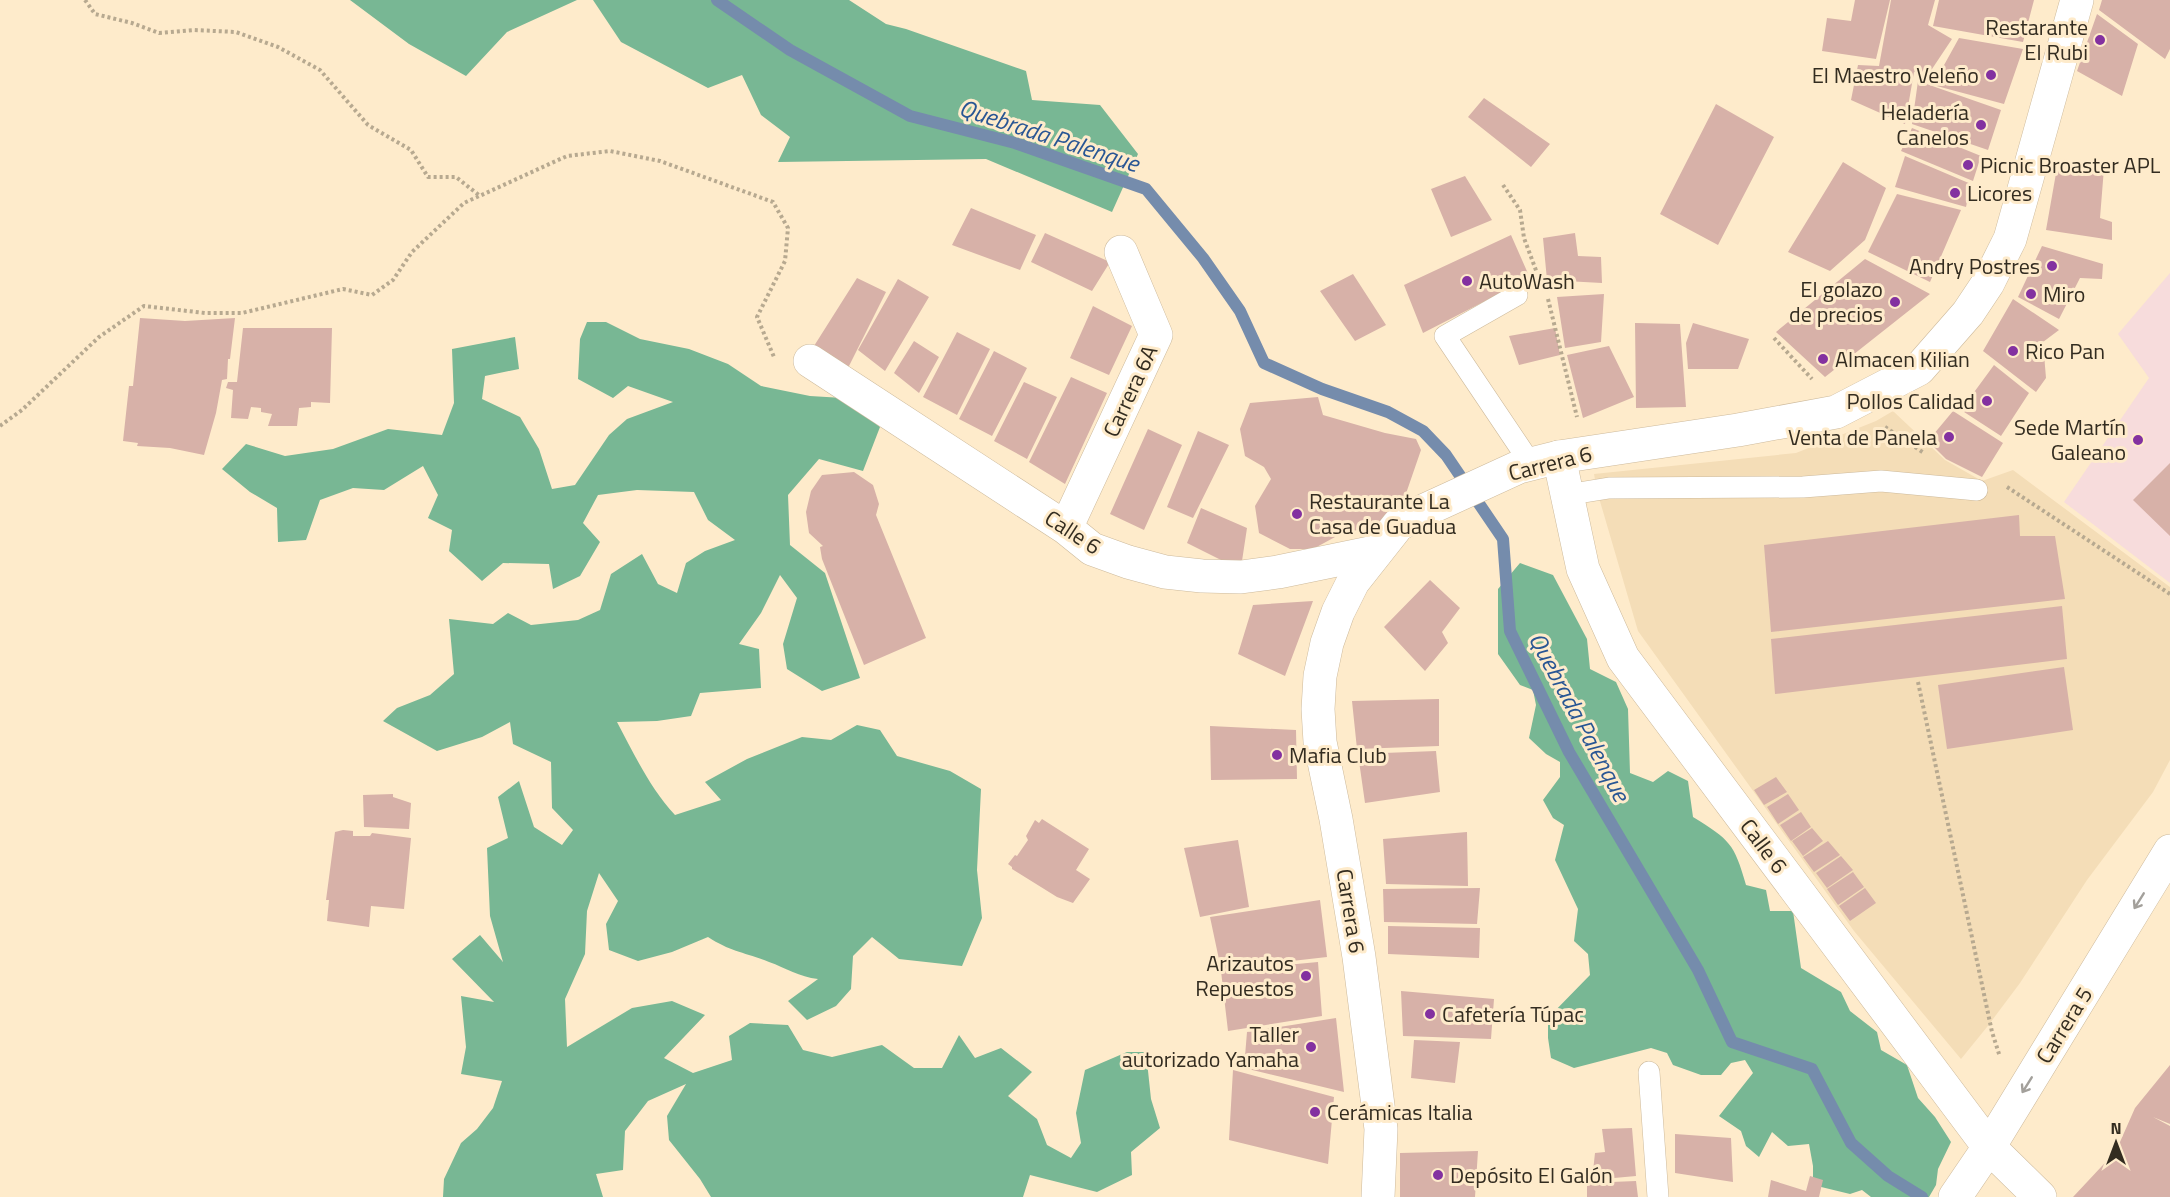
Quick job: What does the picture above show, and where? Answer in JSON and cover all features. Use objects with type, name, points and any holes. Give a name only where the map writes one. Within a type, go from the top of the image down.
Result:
[{"type":"street","name":"Carrera 6","points":[[1378,1197],[1381,1129],[1358,947],[1320,742],[1318,709],[1320,676],[1327,643],[1338,612],[1353,582],[1398,525],[1423,511],[1549,460],[1738,430],[1841,410],[1919,369],[1968,313],[1988,284],[2010,239],[2077,0]]},
{"type":"street","name":"Carrera 6A","points":[[1066,528],[1156,335],[1121,252]]},
{"type":"street","name":"Calle 6","points":[[810,362],[1066,528],[1092,549],[1128,562],[1165,572],[1241,577],[1278,572],[1375,552]]},
{"type":"street","name":"Calle 6","points":[[1549,460],[1566,495],[1583,569],[1623,658],[1989,1146],[2040,1197]]},
{"type":"street","name":"Carrera 5","points":[[1959,1191],[2170,851]]},
{"type":"lane","points":[[1517,295],[1445,336],[1549,460]]},
{"type":"lane","points":[[1566,495],[1609,488],[1791,487],[1881,482],[1977,490]]},
{"type":"lane","points":[[1649,1072],[1658,1197]]},
{"type":"path","points":[[85,0],[95,14],[132,23],[159,33],[194,30],[236,32],[278,47],[320,70],[368,125],[411,150],[428,177],[456,177],[480,196]]},
{"type":"path","points":[[0,426],[22,410],[99,337],[144,306],[205,313],[242,313],[342,288],[372,296],[393,280],[412,252],[465,203],[567,156],[610,151],[660,161],[773,202],[788,228],[785,261],[757,317],[775,358],[790,362],[810,362]]},
{"type":"path","points":[[1503,185],[1520,210],[1524,238],[1539,277]]},
{"type":"path","points":[[1547,297],[1549,460]]},
{"type":"path","points":[[1774,338],[1841,410]]},
{"type":"path","points":[[1977,490],[2006,487],[2170,594]]},
{"type":"path","points":[[1918,682],[1992,1032]]},
{"type":"shaded area","name":"Sede Martín Galeano","points":[[2170,273],[2170,583],[2064,502],[2149,378],[2118,334]]},
{"type":"shaded area","points":[[1893,411],[1945,460],[1982,481],[2013,470],[2170,587],[2170,760],[2153,792],[2087,880],[2020,983],[1961,1059],[1854,931],[1638,631],[1594,474],[1796,453],[1876,421]]},
{"type":"green space","points":[[350,0],[577,0],[507,32],[466,76],[409,44]]},
{"type":"green space","points":[[593,0],[849,0],[886,24],[1026,71],[1032,100],[1100,105],[1138,154],[1112,212],[986,159],[778,162],[790,137],[761,115],[742,75],[708,88],[621,42]]},
{"type":"green space","points":[[587,322],[606,322],[640,339],[689,349],[728,364],[761,386],[810,396],[843,398],[880,427],[863,471],[819,459],[788,495],[790,545],[825,573],[860,678],[822,691],[787,669],[783,644],[797,598],[780,575],[761,613],[739,644],[759,649],[761,688],[700,693],[691,716],[657,721],[617,722],[650,782],[675,815],[721,800],[705,782],[747,759],[802,737],[831,740],[857,725],[880,730],[897,756],[950,771],[981,789],[977,870],[982,918],[962,966],[899,959],[872,937],[853,956],[851,989],[836,1006],[807,1020],[788,1001],[818,979],[731,949],[708,937],[672,952],[638,961],[609,950],[606,924],[618,901],[599,873],[587,911],[585,954],[565,999],[567,1047],[632,1008],[672,1001],[705,1015],[664,1058],[693,1073],[732,1060],[729,1036],[750,1023],[788,1025],[803,1050],[832,1057],[882,1045],[914,1068],[942,1068],[959,1035],[975,1058],[1001,1048],[1032,1072],[1008,1096],[1037,1119],[1047,1145],[1071,1158],[1081,1143],[1076,1113],[1085,1070],[1127,1052],[1146,1052],[1151,1099],[1160,1128],[1131,1152],[1132,1175],[1097,1192],[1030,1175],[1023,1197],[711,1197],[700,1179],[669,1140],[667,1116],[686,1084],[648,1101],[625,1131],[623,1170],[596,1174],[603,1197],[443,1197],[444,1179],[461,1143],[477,1129],[493,1108],[502,1081],[461,1074],[466,1047],[461,996],[494,1002],[452,959],[480,935],[503,962],[490,916],[487,848],[508,838],[498,797],[519,781],[534,827],[562,845],[573,830],[552,808],[551,762],[513,744],[510,722],[482,737],[437,751],[383,721],[397,708],[430,695],[454,674],[449,619],[493,624],[508,613],[531,625],[578,620],[600,610],[611,574],[642,554],[658,584],[677,593],[686,563],[705,551],[735,540],[708,520],[694,492],[637,490],[598,495],[583,523],[600,542],[580,576],[553,589],[549,564],[503,563],[482,581],[449,551],[452,530],[428,518],[438,495],[423,466],[384,490],[353,488],[320,500],[306,540],[278,542],[277,508],[250,492],[222,469],[246,444],[285,456],[333,449],[388,429],[442,435],[454,403],[452,349],[515,337],[519,369],[485,376],[482,399],[520,417],[539,449],[552,489],[575,485],[609,435],[627,419],[673,402],[628,386],[613,398],[578,379],[580,339]]},
{"type":"green space","points":[[1520,563],[1553,575],[1587,639],[1590,669],[1616,682],[1628,709],[1630,773],[1653,782],[1668,771],[1688,781],[1693,817],[1715,831],[1729,844],[1738,860],[1746,885],[1766,890],[1770,911],[1793,911],[1801,968],[1841,992],[1850,1011],[1877,1032],[1881,1050],[1907,1065],[1918,1098],[1935,1117],[1951,1142],[1938,1169],[1936,1185],[1929,1197],[1871,1197],[1862,1190],[1850,1194],[1813,1185],[1813,1166],[1809,1144],[1788,1146],[1772,1132],[1759,1157],[1746,1146],[1741,1131],[1719,1116],[1753,1073],[1745,1060],[1731,1063],[1721,1075],[1701,1075],[1673,1065],[1667,1053],[1651,1048],[1574,1068],[1551,1058],[1548,1018],[1590,975],[1588,954],[1574,941],[1578,909],[1555,860],[1564,825],[1553,818],[1543,800],[1560,777],[1560,762],[1546,754],[1529,738],[1536,705],[1533,690],[1520,685],[1498,654],[1498,589]]},
{"type":"building","points":[[1855,0],[1890,0],[1876,59],[1822,51],[1827,18],[1851,21]]},
{"type":"building","points":[[1891,0],[1935,0],[1928,25],[1952,39],[1928,75],[1914,72],[1905,124],[1851,100],[1858,65],[1879,66]]},
{"type":"building","points":[[1939,0],[2034,0],[2023,42],[1933,26]]},
{"type":"building","points":[[2102,0],[2170,0],[2170,49],[2165,59],[2099,10]]},
{"type":"building","points":[[2097,14],[2138,44],[2122,96],[2077,71]]},
{"type":"building","points":[[1959,38],[2023,49],[2004,104],[1933,85]]},
{"type":"building","points":[[1918,81],[2001,110],[1988,150],[1912,124]]},
{"type":"building","points":[[1484,98],[1550,144],[1531,167],[1468,117]]},
{"type":"building","points":[[1716,104],[1774,137],[1718,245],[1660,214]]},
{"type":"building","points":[[1912,128],[1981,156],[1973,181],[1901,151]]},
{"type":"building","points":[[1905,156],[1971,184],[1966,207],[1895,187]]},
{"type":"building","points":[[1843,162],[1886,188],[1865,240],[1830,271],[1788,252]]},
{"type":"building","points":[[2058,162],[2104,168],[2100,218],[2112,222],[2112,240],[2046,230]]},
{"type":"building","points":[[1465,176],[1492,220],[1451,237],[1431,189]]},
{"type":"building","points":[[1897,194],[1961,210],[1930,282],[1868,252]]},
{"type":"building","points":[[971,208],[1036,235],[1020,270],[952,245]]},
{"type":"building","points":[[1045,233],[1110,262],[1092,291],[1031,262]]},
{"type":"building","points":[[1575,233],[1578,256],[1601,257],[1602,283],[1547,280],[1543,238]]},
{"type":"building","name":"AutoWash","points":[[1511,235],[1530,278],[1423,333],[1404,285]]},
{"type":"building","points":[[2042,246],[2103,264],[2102,279],[2080,278],[2059,319],[2018,297]]},
{"type":"building","points":[[1865,259],[1930,294],[1825,377],[1776,332]]},
{"type":"building","points":[[1353,274],[1386,325],[1355,341],[1320,291]]},
{"type":"building","points":[[857,278],[886,292],[848,368],[814,346]]},
{"type":"building","points":[[898,279],[929,297],[885,371],[858,350]]},
{"type":"building","points":[[1604,294],[1601,342],[1565,348],[1557,297]]},
{"type":"building","points":[[2013,299],[2059,330],[2043,342],[2046,378],[2036,392],[1983,351]]},
{"type":"building","points":[[1093,306],[1132,326],[1109,375],[1070,358]]},
{"type":"building","points":[[140,318],[185,321],[235,318],[227,379],[222,380],[216,413],[204,455],[170,448],[137,446],[138,443],[123,441],[129,386],[133,386]]},
{"type":"building","points":[[1635,323],[1680,324],[1686,407],[1636,408]]},
{"type":"building","points":[[1693,323],[1749,339],[1738,369],[1688,369],[1686,343]]},
{"type":"building","points":[[243,328],[332,328],[330,403],[311,402],[311,407],[299,408],[297,426],[268,426],[272,414],[261,412],[261,408],[251,407],[248,419],[231,418],[233,390],[226,388],[228,382],[237,382]]},
{"type":"building","points":[[1555,328],[1560,355],[1519,365],[1509,336]]},
{"type":"building","points":[[957,332],[990,349],[957,415],[923,397]]},
{"type":"building","points":[[914,341],[939,357],[919,393],[894,373]]},
{"type":"building","points":[[1609,346],[1634,397],[1583,418],[1567,355]]},
{"type":"building","points":[[994,351],[1027,368],[992,436],[959,419]]},
{"type":"building","points":[[1994,365],[2029,393],[2001,436],[1961,410]]},
{"type":"building","points":[[1071,377],[1107,393],[1065,484],[1029,462]]},
{"type":"building","points":[[1024,382],[1057,397],[1027,459],[994,441]]},
{"type":"building","points":[[1318,397],[1323,415],[1385,433],[1416,439],[1421,450],[1401,508],[1376,524],[1335,537],[1313,549],[1290,549],[1259,533],[1255,506],[1271,479],[1264,467],[1245,456],[1240,429],[1250,403]]},
{"type":"building","points":[[1953,411],[2003,443],[1982,477],[1946,459],[1928,441]]},
{"type":"building","points":[[1148,429],[1182,445],[1144,530],[1110,514]]},
{"type":"building","points":[[1198,431],[1229,445],[1193,518],[1167,507]]},
{"type":"building","points":[[2170,463],[2170,536],[2133,500]]},
{"type":"building","points":[[854,472],[873,485],[879,504],[876,515],[926,638],[864,665],[822,559],[820,547],[823,546],[809,533],[806,512],[811,491],[822,475]]},
{"type":"building","points":[[1201,508],[1247,528],[1242,561],[1227,563],[1187,543]]},
{"type":"building","points":[[2019,515],[2020,536],[2055,536],[2065,599],[1771,632],[1764,545]]},
{"type":"building","points":[[1430,580],[1460,608],[1442,632],[1448,643],[1425,671],[1384,627]]},
{"type":"building","points":[[1313,601],[1285,676],[1238,654],[1253,605]]},
{"type":"building","points":[[2062,606],[2067,659],[1775,694],[1771,639]]},
{"type":"building","points":[[2064,667],[2073,730],[1947,749],[1938,685]]},
{"type":"building","points":[[1439,699],[1439,746],[1357,749],[1352,701]]},
{"type":"building","points":[[1210,726],[1296,730],[1297,779],[1211,780]]},
{"type":"building","points":[[1436,751],[1440,792],[1365,803],[1358,754]]},
{"type":"building","points":[[1776,777],[1787,792],[1764,805],[1754,790]]},
{"type":"building","points":[[393,794],[393,797],[411,803],[409,829],[364,827],[363,795]]},
{"type":"building","points":[[1788,794],[1799,810],[1778,824],[1767,807]]},
{"type":"building","points":[[1801,812],[1811,827],[1791,841],[1780,825]]},
{"type":"building","points":[[1042,819],[1089,849],[1076,870],[1090,879],[1073,903],[1057,897],[1012,869],[1008,864],[1028,840],[1026,836],[1035,820],[1039,823]]},
{"type":"building","points":[[1812,828],[1823,841],[1803,856],[1792,841]]},
{"type":"building","points":[[353,831],[353,836],[370,836],[372,833],[411,838],[404,909],[371,906],[369,927],[327,921],[329,900],[326,900],[335,832]]},
{"type":"building","points":[[1467,832],[1468,886],[1386,884],[1383,839]]},
{"type":"building","points":[[1238,840],[1249,907],[1200,917],[1184,848]]},
{"type":"building","points":[[1828,841],[1840,855],[1814,872],[1803,857]]},
{"type":"building","points":[[1841,856],[1853,870],[1827,888],[1816,873]]},
{"type":"building","points":[[1853,872],[1864,887],[1838,905],[1827,889]]},
{"type":"building","points":[[1480,888],[1477,924],[1384,922],[1383,889]]},
{"type":"building","points":[[1865,888],[1876,903],[1850,921],[1839,906]]},
{"type":"building","points":[[1320,900],[1327,957],[1221,969],[1210,917]]},
{"type":"building","points":[[1388,926],[1480,928],[1479,958],[1388,954]]},
{"type":"building","points":[[1318,962],[1322,1016],[1228,1031],[1221,971]]},
{"type":"building","points":[[1401,991],[1494,999],[1491,1039],[1403,1036]]},
{"type":"building","points":[[1336,1018],[1344,1092],[1244,1068],[1247,1032]]},
{"type":"building","points":[[1414,1040],[1460,1042],[1455,1083],[1411,1078]]},
{"type":"building","points":[[2170,1065],[2170,1124],[2153,1117],[2170,1126],[2170,1197],[2073,1197],[2116,1151],[2135,1108]]},
{"type":"building","points":[[1233,1070],[1334,1097],[1328,1164],[1229,1140]]},
{"type":"building","points":[[1632,1128],[1636,1176],[1592,1180],[1595,1153],[1605,1152],[1602,1129]]},
{"type":"building","points":[[1675,1134],[1731,1138],[1733,1182],[1675,1173]]},
{"type":"building","name":"Depósito El Galón","points":[[1478,1151],[1475,1197],[1400,1197],[1400,1153]]},
{"type":"building","points":[[1810,1176],[1823,1180],[1819,1197],[1768,1197],[1771,1180],[1806,1191]]},
{"type":"building","points":[[1636,1181],[1638,1197],[1587,1197],[1587,1183]]},
{"type":"waterway","name":"Quebrada Palenque","points":[[717,0],[790,50],[910,116],[1015,143],[1146,189],[1203,258],[1240,311],[1264,363],[1322,389],[1388,412],[1423,431],[1446,455],[1503,539],[1510,631],[1569,752],[1698,970],[1732,1042],[1812,1069],[1851,1143],[1888,1176],[1922,1197]]},
{"type":"place","name":"Restarante El Rubi","points":[[2100,40]]},
{"type":"place","name":"El Maestro Veleño","points":[[1991,75]]},
{"type":"place","name":"Heladería Canelos","points":[[1981,125]]},
{"type":"place","name":"Picnic Broaster APL","points":[[1968,165]]},
{"type":"place","name":"Licores","points":[[1955,193]]},
{"type":"place","name":"Andry Postres","points":[[2052,266]]},
{"type":"place","name":"AutoWash","points":[[1467,281]]},
{"type":"place","name":"Miro","points":[[2031,294]]},
{"type":"place","name":"El golazo de precios","points":[[1895,302]]},
{"type":"place","name":"Rico Pan","points":[[2013,351]]},
{"type":"place","name":"Almacen Kilian","points":[[1823,359]]},
{"type":"place","name":"Pollos Calidad","points":[[1987,401]]},
{"type":"place","name":"Venta de Panela","points":[[1949,437]]},
{"type":"place","name":"Sede Martín Galeano","points":[[2138,440]]},
{"type":"place","name":"Restaurante La Casa de Guadua","points":[[1297,514]]},
{"type":"place","name":"Mafia Club","points":[[1277,755]]},
{"type":"place","name":"Arizautos Repuestos","points":[[1306,976]]},
{"type":"place","name":"Cafetería Túpac","points":[[1430,1014]]},
{"type":"place","name":"Taller autorizado Yamaha","points":[[1311,1047]]},
{"type":"place","name":"Cerámicas Italia","points":[[1315,1112]]},
{"type":"place","name":"Depósito El Galón","points":[[1438,1175]]}]
